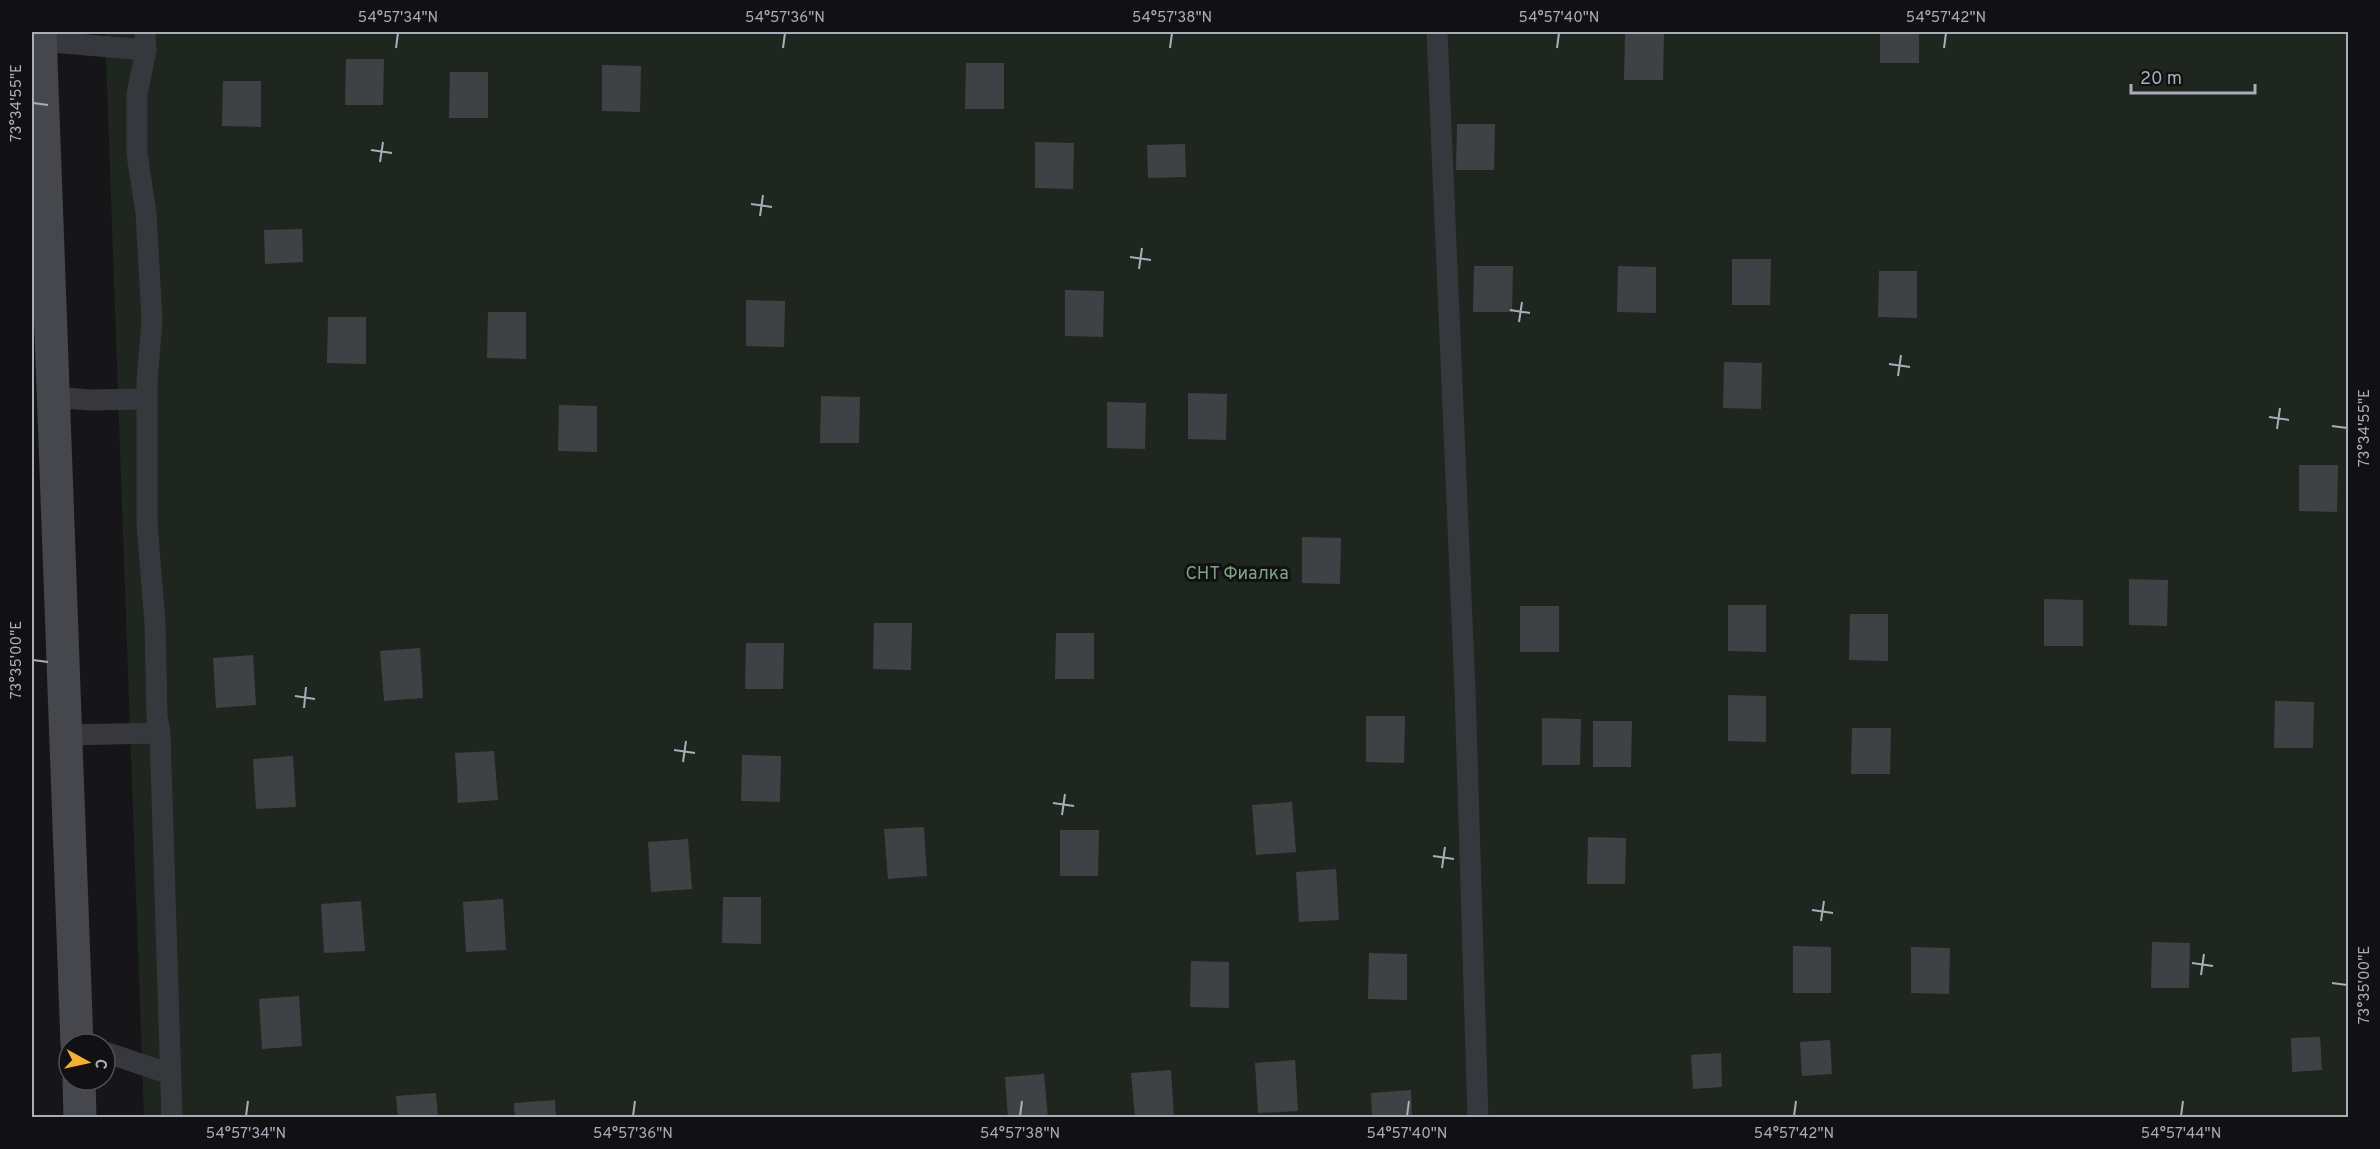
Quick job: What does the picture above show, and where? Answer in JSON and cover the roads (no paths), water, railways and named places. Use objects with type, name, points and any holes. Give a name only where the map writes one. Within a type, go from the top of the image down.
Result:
[{"type":"street","points":[[40,36],[66,735],[85,1032]]},
{"type":"street","points":[[79,1092],[80,1118]]},
{"type":"lane","points":[[1437,32],[1466,690],[1478,1118]]},
{"type":"lane","points":[[40,36],[146,41],[137,94],[137,154],[146,213],[152,320],[147,399],[147,523],[160,733],[172,1118]]},
{"type":"lane","points":[[53,397],[90,400],[147,399]]},
{"type":"lane","points":[[66,735],[160,733]]},
{"type":"lane","points":[[117,1056],[170,1074]]},
{"type":"park label","name":"СНТ Фиалка","points":[[1237,574]]}]
